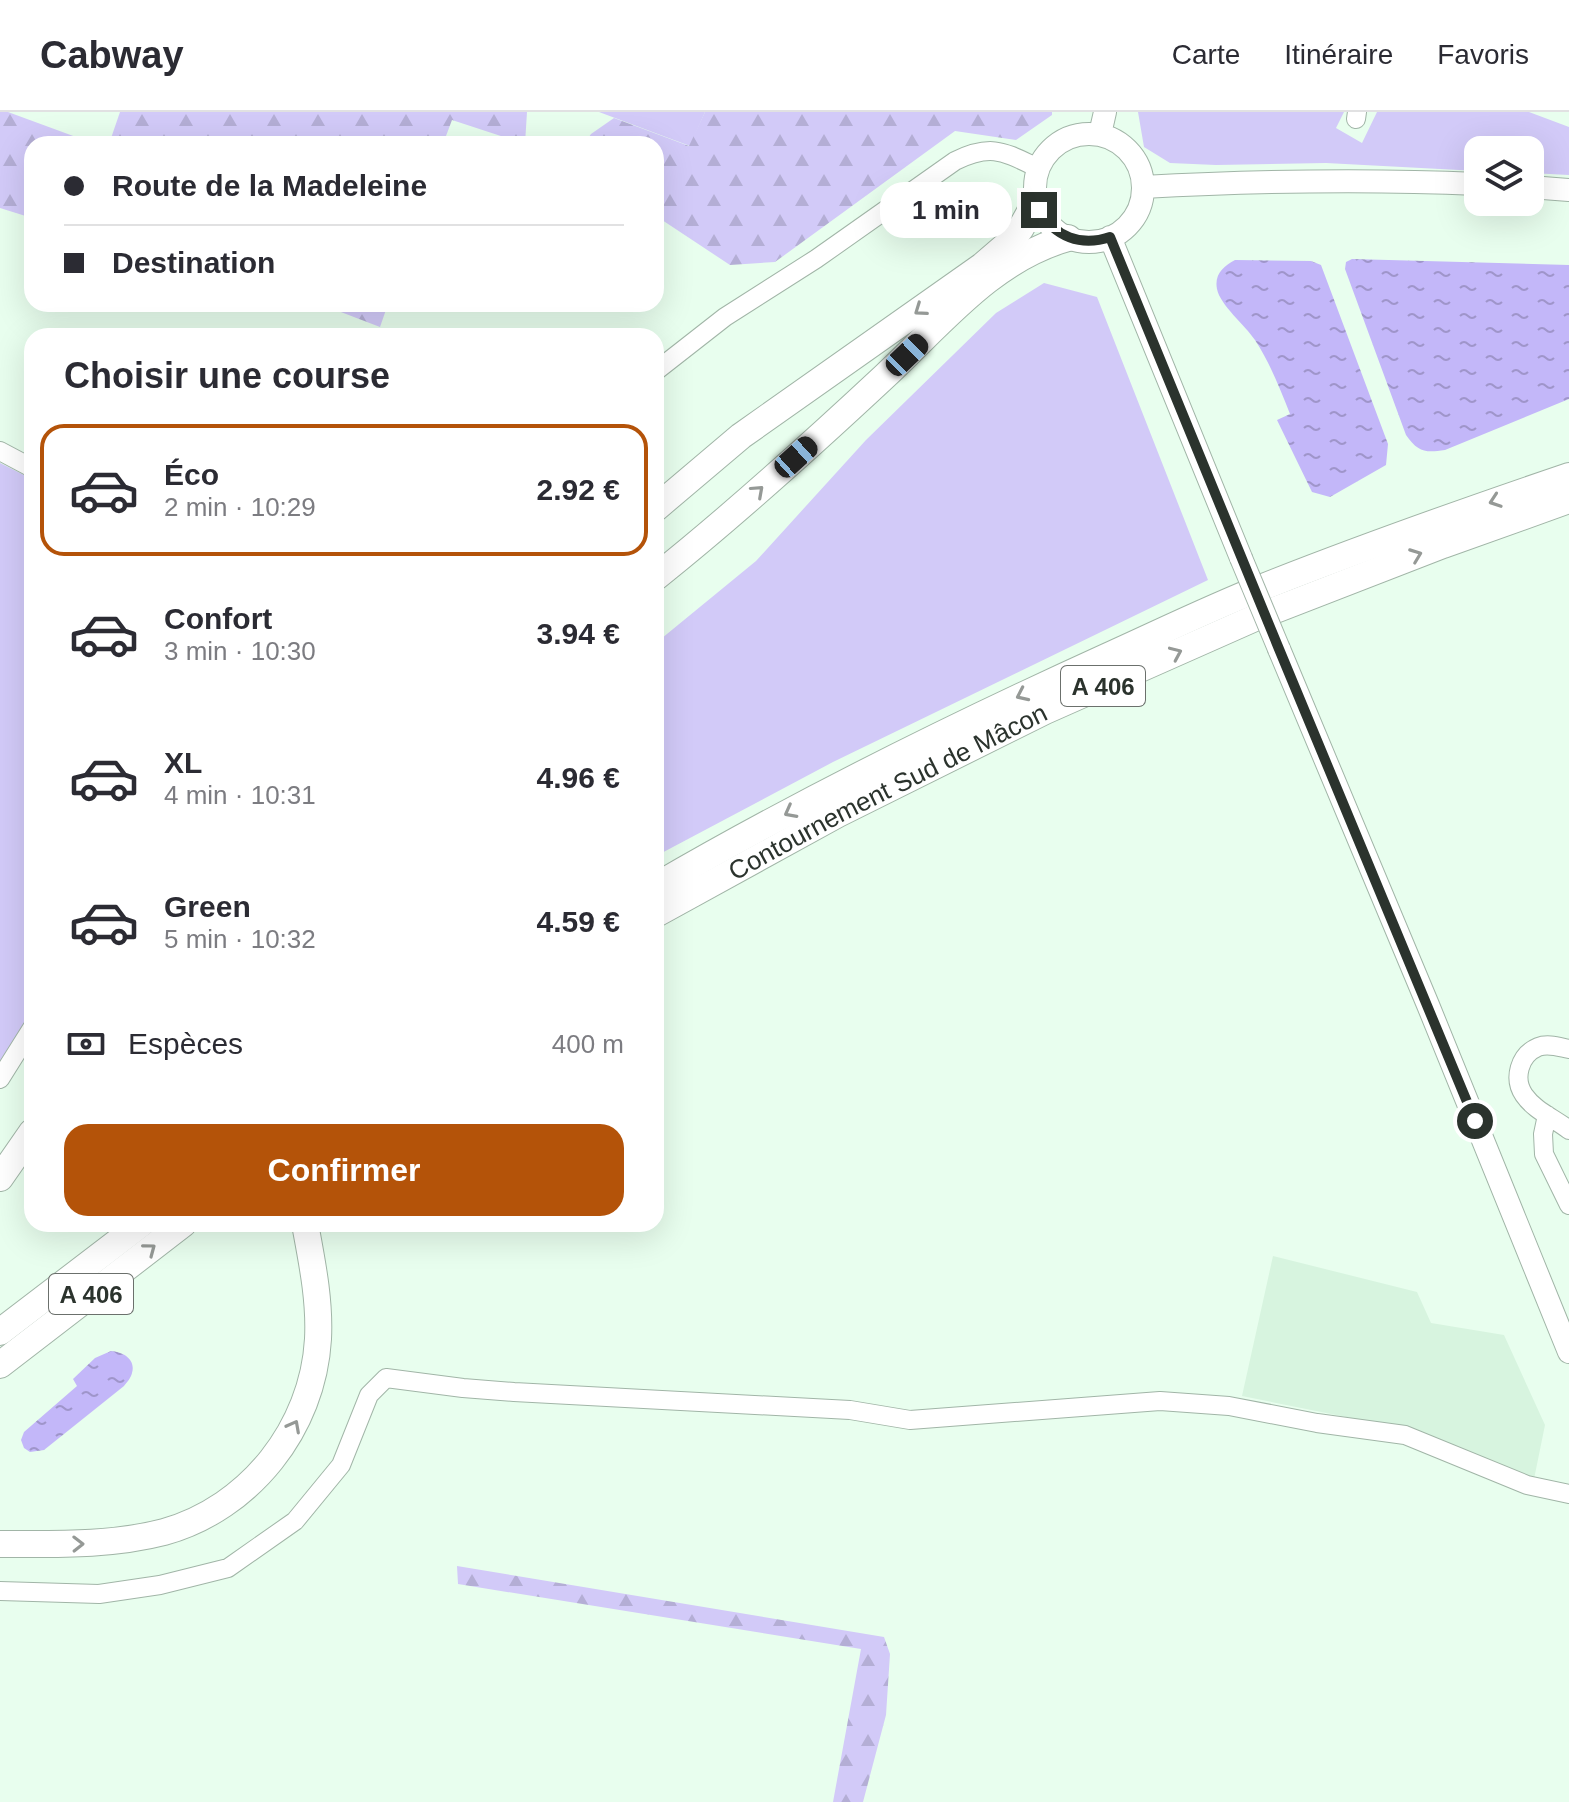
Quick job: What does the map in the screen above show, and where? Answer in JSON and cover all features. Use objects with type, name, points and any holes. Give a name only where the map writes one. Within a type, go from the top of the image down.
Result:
[{"type":"highway","points":[[664,501],[741,436],[982,266],[1011,241],[1036,201]]},
{"type":"highway","points":[[664,570],[774,477],[982,284],[1027,253],[1068,238]]},
{"type":"highway","name":"Contournement Sud de Mâcon","points":[[664,882],[905,752],[1117,652],[1260,588],[1569,476]]},
{"type":"highway","name":"Contournement Sud de Mâcon","points":[[664,910],[838,814],[1045,711],[1257,617],[1569,500]]},
{"type":"highway","points":[[0,1178],[24,1144]]},
{"type":"highway","name":"A 406","points":[[0,1332],[131,1232]]},
{"type":"highway","name":"A 406","points":[[0,1365],[173,1232]]},
{"type":"highway","points":[[0,1544],[97,1543],[165,1532],[203,1517],[257,1477],[296,1424],[311,1384],[318,1342],[317,1298],[306,1232]]},
{"type":"main road","points":[[1100,134],[1105,112]]},
{"type":"main road","points":[[1100,134],[1114,139],[1135,159],[1141,172],[1141,202],[1135,217],[1125,229],[1097,241],[1082,242],[1059,233],[1044,219],[1036,201],[1038,168],[1044,157],[1063,140],[1075,135],[1100,134]]},
{"type":"main road","points":[[1143,187],[1284,181],[1395,180],[1464,183]]},
{"type":"main road","points":[[1544,188],[1569,190]]},
{"type":"main road","points":[[1110,237],[1569,1352]]},
{"type":"street","points":[[664,365],[725,317],[816,259],[955,161],[989,150],[1002,152],[1038,168]]},
{"type":"street","points":[[0,451],[24,464]]},
{"type":"street","points":[[0,1079],[24,1041]]},
{"type":"street","points":[[1569,1049],[1552,1045],[1537,1047],[1518,1068],[1518,1085],[1532,1105],[1569,1130]]},
{"type":"street","points":[[1547,1115],[1543,1134],[1544,1154],[1569,1205]]},
{"type":"street","points":[[0,1591],[99,1594],[160,1585],[228,1568],[295,1521],[341,1465],[369,1395],[386,1378],[501,1391],[850,1410],[910,1420],[1160,1401],[1229,1406],[1317,1423],[1405,1435],[1527,1485],[1569,1494]]},
{"type":"shaded area","points":[[1273,1256],[1417,1292],[1431,1323],[1504,1335],[1545,1425],[1533,1484],[1401,1428],[1242,1396]]},
{"type":"green space","points":[[0,112],[8,112],[73,136],[24,136],[24,216],[0,208]]},
{"type":"green space","points":[[120,112],[527,112],[526,136],[501,136],[452,120],[446,136],[112,136]]},
{"type":"green space","points":[[599,112],[705,112],[690,146]]},
{"type":"green space","points":[[705,112],[1052,112],[1016,140],[955,131],[775,262],[730,265],[664,221],[664,137],[689,146]]},
{"type":"green space","points":[[1138,112],[1344,112],[1336,128],[1362,143],[1377,112],[1529,112],[1569,127],[1569,175],[1544,174],[1544,136],[1464,136],[1464,170],[1326,163],[1170,163],[1144,147]]},
{"type":"green space","points":[[614,118],[662,136],[590,136]]},
{"type":"green space","points":[[1044,283],[1097,297],[1208,580],[833,762],[664,852],[664,636],[756,561],[866,440],[996,313]]},
{"type":"green space","points":[[341,312],[385,312],[380,327]]},
{"type":"green space","points":[[0,463],[24,475],[24,1028],[0,1065]]},
{"type":"green space","points":[[457,1566],[884,1637],[890,1654],[886,1715],[863,1802],[833,1802],[861,1649],[458,1584]]},
{"type":"water","points":[[1352,259],[1569,265],[1569,399],[1445,450],[1418,448],[1406,435],[1345,269],[1346,262]]},
{"type":"water","points":[[1235,260],[1311,261],[1321,265],[1388,444],[1386,465],[1330,497],[1312,492],[1277,420],[1290,414],[1270,367],[1255,340],[1219,295],[1216,284],[1218,275]]},
{"type":"water","points":[[111,1351],[124,1355],[132,1364],[131,1375],[124,1386],[44,1450],[30,1452],[24,1448],[21,1440],[24,1432],[77,1386],[73,1379],[95,1358]]},
{"type":"route","points":[[1039,210],[1051,227],[1068,238],[1082,242],[1110,237],[1475,1121]]}]
